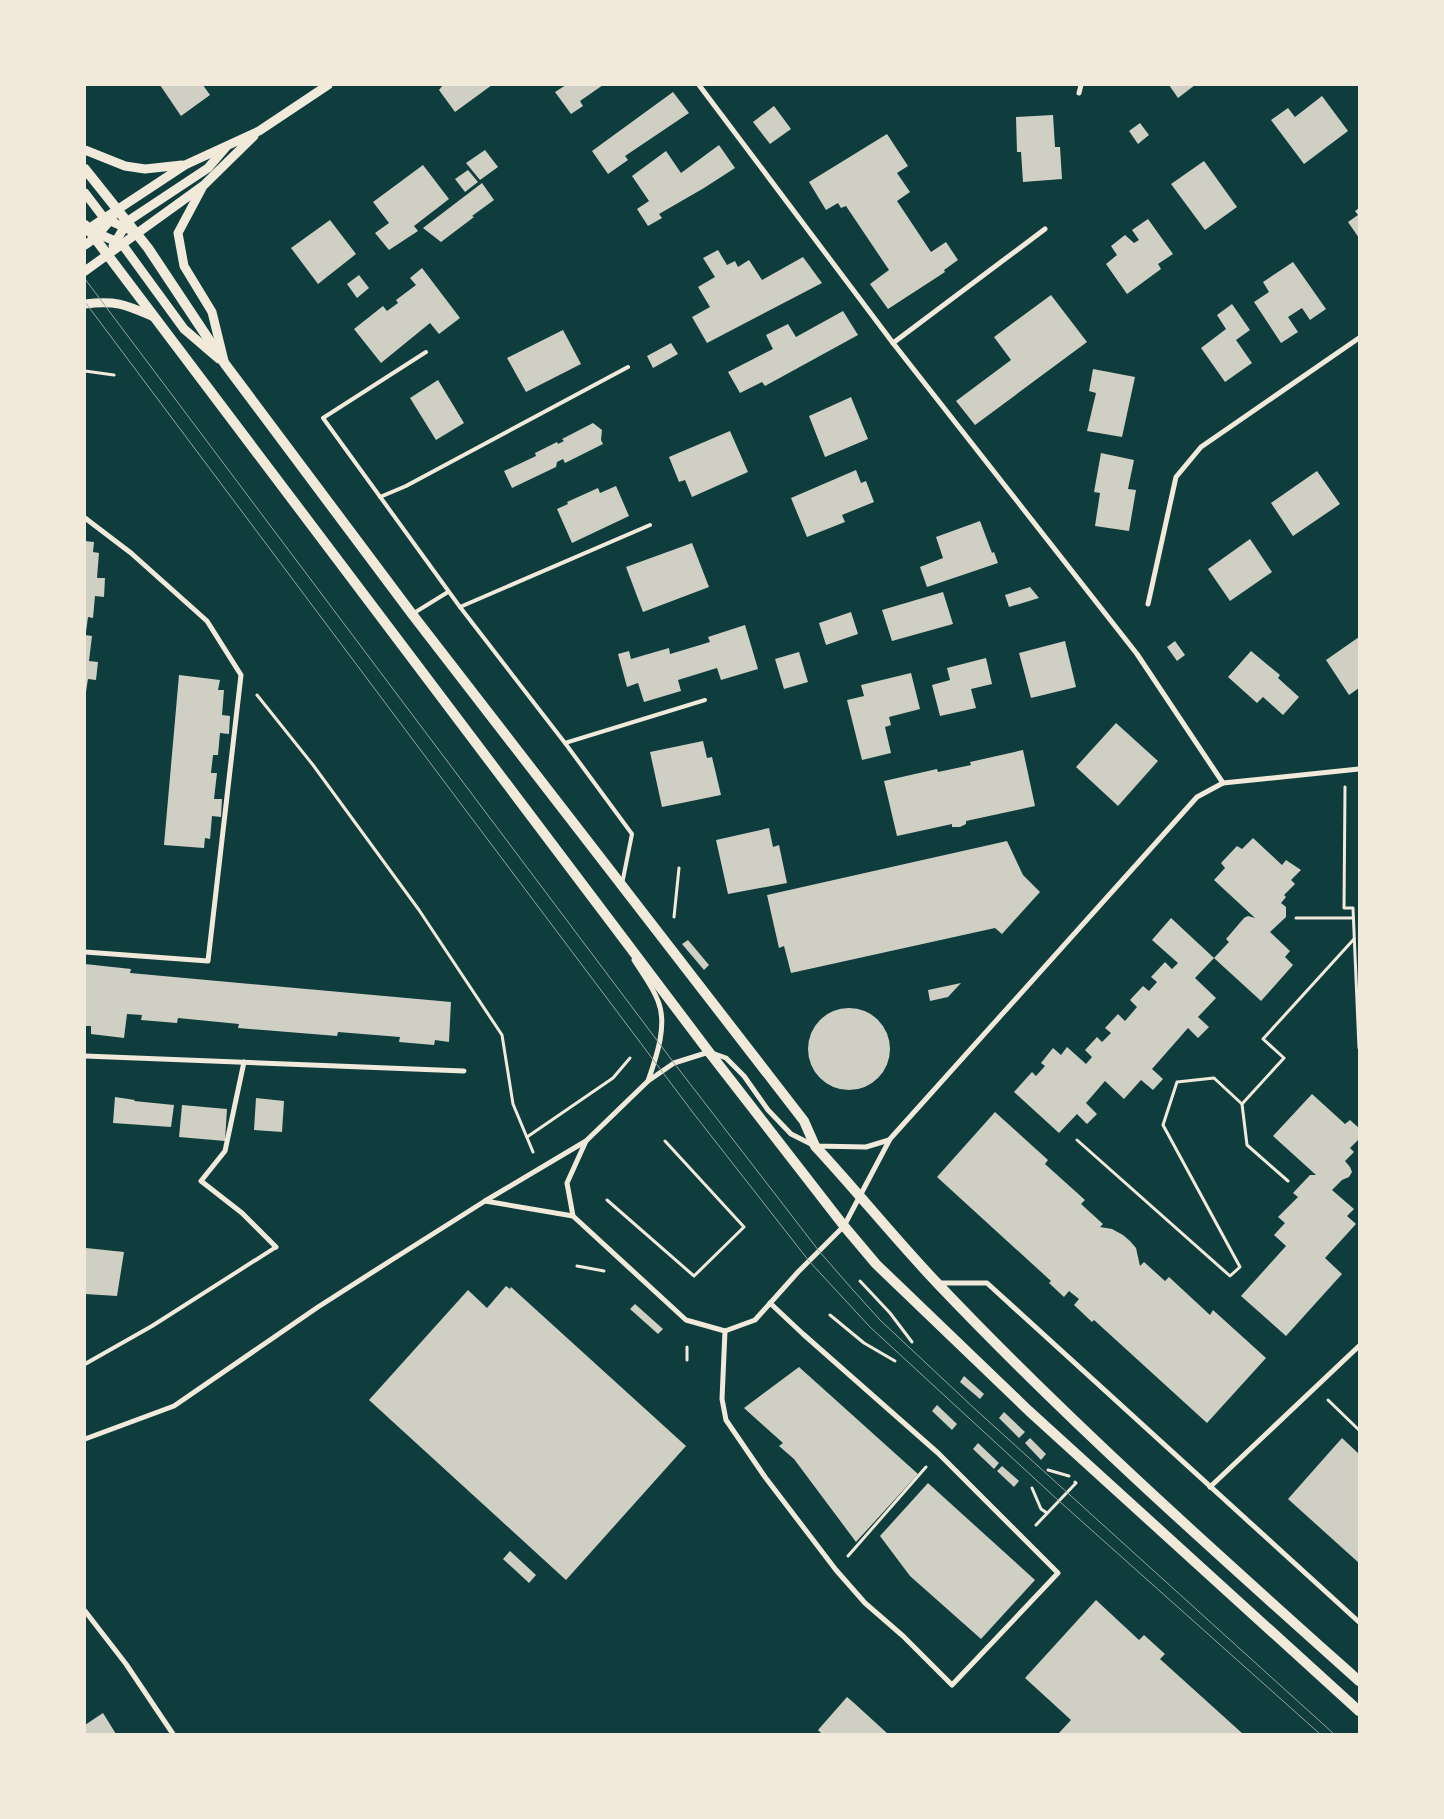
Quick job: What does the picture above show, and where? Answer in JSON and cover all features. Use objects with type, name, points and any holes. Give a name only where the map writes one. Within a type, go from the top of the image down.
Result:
[{"type":"main road","points":[[85,169],[119,209],[126,225],[137,233],[225,364],[412,614],[804,1120],[815,1146],[860,1194],[937,1283],[1038,1385],[1179,1519],[1359,1681]]},
{"type":"main road","points":[[86,228],[97,236],[108,254],[709,1052],[844,1226],[876,1264],[1029,1411],[1359,1711]]},
{"type":"street","points":[[85,245],[97,236],[107,220],[119,209],[185,165],[259,131],[328,85]]},
{"type":"street","points":[[699,85],[892,343],[1137,654],[1223,783]]},
{"type":"street","points":[[1079,94],[1081,85]]},
{"type":"street","points":[[85,271],[119,243],[137,233],[204,185],[259,131]]},
{"type":"street","points":[[119,243],[126,225],[208,168],[228,145]]},
{"type":"street","points":[[85,150],[125,166],[145,169],[185,165]]},
{"type":"street","points":[[204,185],[178,233],[184,266],[212,312],[225,364]]},
{"type":"street","points":[[85,193],[107,220]]},
{"type":"street","points":[[86,228],[107,220],[126,225]]},
{"type":"street","points":[[892,343],[1045,229]]},
{"type":"street","points":[[97,236],[119,243],[184,329],[225,364]]},
{"type":"street","points":[[85,304],[102,302],[122,304],[156,318]]},
{"type":"street","points":[[1148,604],[1176,477],[1201,447],[1359,338]]},
{"type":"street","points":[[85,518],[132,553],[207,621],[241,675],[208,961],[85,952]]},
{"type":"street","points":[[485,1201],[573,1216],[686,1320],[725,1331],[755,1320],[844,1226],[890,1139],[1197,797],[1223,783],[1359,769]]},
{"type":"street","points":[[616,929],[659,1002],[662,1029],[655,1061],[648,1081]]},
{"type":"street","points":[[85,1439],[174,1406],[318,1307],[485,1201],[586,1141],[648,1081],[674,1063],[709,1052],[726,1058],[744,1076],[768,1110],[791,1134],[815,1146],[866,1147],[890,1139]]},
{"type":"street","points":[[85,1056],[464,1071]]},
{"type":"street","points":[[244,1062],[225,1151],[201,1181],[242,1213],[276,1247]]},
{"type":"street","points":[[573,1216],[568,1183],[586,1141]]},
{"type":"street","points":[[937,1283],[987,1283],[1359,1622]]},
{"type":"street","points":[[725,1331],[722,1399],[726,1420],[765,1477],[836,1570],[865,1602],[903,1636],[952,1685],[1058,1573],[938,1453],[770,1303]]},
{"type":"street","points":[[1210,1487],[1359,1346]]},
{"type":"street","points":[[85,1611],[126,1664],[173,1734]]},
{"type":"lane","points":[[426,352],[323,418],[448,592],[565,743],[632,834],[622,886]]},
{"type":"lane","points":[[380,497],[406,486],[628,367]]},
{"type":"lane","points":[[460,607],[650,525]]},
{"type":"lane","points":[[412,614],[448,592]]},
{"type":"lane","points":[[565,743],[705,700]]},
{"type":"lane","points":[[85,1364],[152,1326],[276,1247]]},
{"type":"path","points":[[85,371],[114,375]]},
{"type":"path","points":[[241,675],[313,765],[408,895],[502,1035],[513,1104],[540,1168]]},
{"type":"path","points":[[1346,771],[1344,908],[1352,908],[1359,1048]]},
{"type":"path","points":[[674,918],[679,868]]},
{"type":"path","points":[[1296,918],[1353,918]]},
{"type":"path","points":[[1242,1104],[1284,1058],[1263,1039],[1354,939]]},
{"type":"path","points":[[527,1137],[613,1078],[630,1058]]},
{"type":"path","points":[[1077,1140],[1230,1276],[1240,1267],[1163,1125],[1177,1082],[1214,1078],[1242,1104],[1247,1145],[1288,1181]]},
{"type":"path","points":[[607,1200],[694,1276],[744,1227],[665,1141]]},
{"type":"path","points":[[577,1266],[606,1271]]},
{"type":"path","points":[[860,1282],[890,1313],[912,1342]]},
{"type":"path","points":[[830,1314],[864,1343],[895,1361]]},
{"type":"path","points":[[687,1347],[687,1360]]},
{"type":"path","points":[[1314,1388],[1359,1430]]},
{"type":"path","points":[[836,1570],[938,1453]]},
{"type":"path","points":[[1036,1526],[1076,1483],[1070,1477],[1048,1470]]},
{"type":"path","points":[[1032,1488],[1041,1509],[1048,1513]]},
{"type":"building","points":[[160,85],[203,85],[210,95],[181,116]]},
{"type":"building","points":[[443,85],[492,85],[455,112],[439,90]]},
{"type":"building","points":[[566,85],[603,85],[580,101],[583,106],[571,114],[555,92]]},
{"type":"building","points":[[1169,85],[1195,85],[1178,98]]},
{"type":"building","points":[[673,92],[689,113],[625,156],[628,160],[608,174],[592,151]]},
{"type":"building","points":[[1322,96],[1348,131],[1304,164],[1271,120],[1288,108],[1295,117]]},
{"type":"building","points":[[774,106],[791,129],[770,144],[753,122]]},
{"type":"building","points":[[1053,115],[1055,147],[1060,147],[1062,179],[1023,182],[1021,152],[1017,152],[1016,117]]},
{"type":"building","points":[[1140,123],[1149,135],[1138,144],[1129,131]]},
{"type":"building","points":[[887,134],[908,166],[897,173],[910,192],[897,201],[931,252],[946,242],[958,260],[944,270],[945,272],[888,309],[870,284],[889,270],[846,206],[841,208],[838,203],[826,210],[809,182]]},
{"type":"building","points":[[719,145],[735,168],[659,214],[662,218],[648,226],[637,209],[649,201],[632,176],[666,151],[681,173]]},
{"type":"building","points":[[485,150],[498,167],[480,180],[466,163]]},
{"type":"building","points":[[1204,161],[1237,207],[1205,230],[1171,184]]},
{"type":"building","points":[[423,165],[449,199],[414,226],[418,231],[389,250],[375,233],[389,223],[373,202]]},
{"type":"building","points":[[468,170],[478,182],[465,192],[455,179]]},
{"type":"building","points":[[482,183],[494,200],[472,216],[474,217],[441,242],[423,228]]},
{"type":"building","points":[[1359,208],[1359,238],[1348,222],[1358,215],[1355,211]]},
{"type":"building","points":[[1148,219],[1173,254],[1158,264],[1161,269],[1127,294],[1106,264],[1117,255],[1111,246],[1125,235],[1134,243],[1139,240],[1132,230]]},
{"type":"building","points":[[330,220],[356,254],[318,284],[291,248]]},
{"type":"building","points":[[718,250],[727,265],[735,261],[738,267],[749,260],[762,280],[803,257],[822,283],[707,343],[692,317],[710,307],[698,287],[715,277],[703,258]]},
{"type":"building","points":[[1293,262],[1326,309],[1310,320],[1302,308],[1288,317],[1298,332],[1281,343],[1254,302],[1269,292],[1263,282]]},
{"type":"building","points":[[422,268],[460,318],[439,334],[430,323],[381,363],[354,329],[383,306],[387,311],[398,303],[396,300],[416,285],[410,278]]},
{"type":"building","points":[[359,275],[369,288],[357,298],[347,284]]},
{"type":"building","points":[[1051,295],[1087,342],[975,425],[956,401],[1011,360],[994,337]]},
{"type":"building","points":[[1232,304],[1250,330],[1236,340],[1252,363],[1225,382],[1201,348],[1226,329],[1217,315]]},
{"type":"building","points":[[843,311],[858,335],[765,386],[762,382],[740,393],[728,372],[773,349],[766,335],[788,324],[796,337]]},
{"type":"building","points":[[563,330],[581,364],[526,392],[507,358]]},
{"type":"building","points":[[671,343],[678,354],[653,368],[647,356]]},
{"type":"building","points":[[1093,369],[1135,377],[1122,437],[1087,431],[1096,393],[1089,391]]},
{"type":"building","points":[[438,380],[464,423],[436,440],[410,398]]},
{"type":"building","points":[[851,397],[868,439],[825,457],[809,416]]},
{"type":"building","points":[[593,423],[602,430],[601,440],[603,444],[565,463],[563,459],[557,462],[556,467],[512,488],[504,471],[536,456],[535,453],[557,442],[558,444],[564,441],[562,439]]},
{"type":"building","points":[[730,431],[748,472],[692,497],[685,480],[679,482],[669,457]]},
{"type":"building","points":[[1101,453],[1134,460],[1128,489],[1136,490],[1129,531],[1095,526],[1100,493],[1094,492]]},
{"type":"building","points":[[856,470],[861,483],[866,481],[874,502],[842,515],[845,522],[807,537],[791,498]]},
{"type":"building","points":[[1317,471],[1340,504],[1293,536],[1271,503]]},
{"type":"building","points":[[616,486],[629,516],[572,543],[557,509],[568,504],[567,502],[598,488],[600,493]]},
{"type":"building","points":[[980,521],[992,553],[994,552],[998,563],[927,587],[920,567],[943,558],[936,537]]},
{"type":"building","points":[[1250,539],[1272,572],[1230,601],[1208,569]]},
{"type":"building","points":[[85,541],[94,542],[93,552],[99,553],[97,578],[105,578],[104,597],[95,596],[93,618],[88,617],[86,632],[85,632]]},
{"type":"building","points":[[692,543],[709,587],[643,612],[626,567]]},
{"type":"building","points":[[1030,587],[1039,598],[1009,607],[1005,595]]},
{"type":"building","points":[[943,592],[953,624],[892,641],[882,610]]},
{"type":"building","points":[[851,612],[858,634],[826,645],[819,623]]},
{"type":"building","points":[[745,625],[758,669],[721,680],[717,668],[678,680],[681,691],[644,702],[638,683],[627,687],[618,654],[629,651],[631,659],[669,648],[670,654],[710,642],[708,637]]},
{"type":"building","points":[[85,635],[92,636],[89,661],[98,662],[96,680],[88,679],[86,692],[85,692]]},
{"type":"building","points":[[1359,637],[1359,688],[1349,695],[1326,660]]},
{"type":"building","points":[[1065,641],[1076,687],[1031,698],[1019,653]]},
{"type":"building","points":[[1175,641],[1185,655],[1177,661],[1167,647]]},
{"type":"building","points":[[1251,651],[1280,675],[1278,678],[1299,697],[1283,715],[1263,697],[1257,703],[1228,677]]},
{"type":"building","points":[[799,652],[808,682],[784,689],[775,659]]},
{"type":"building","points":[[986,658],[992,684],[971,689],[976,708],[940,716],[932,685],[950,680],[947,668]]},
{"type":"building","points":[[911,673],[920,709],[889,717],[891,725],[885,727],[891,753],[862,760],[847,700],[864,696],[861,685]]},
{"type":"building","points":[[179,675],[220,680],[218,690],[224,690],[222,715],[230,716],[229,734],[220,733],[218,755],[213,755],[211,773],[217,773],[214,799],[222,799],[221,817],[212,816],[210,839],[205,838],[204,848],[164,845]]},
{"type":"building","points":[[1116,723],[1158,761],[1118,806],[1076,767]]},
{"type":"building","points":[[703,741],[707,758],[712,757],[721,795],[662,807],[650,752]]},
{"type":"building","points":[[1023,750],[1035,806],[966,821],[966,824],[960,827],[952,827],[952,824],[897,836],[884,781],[937,769],[938,772],[971,765],[970,762]]},
{"type":"building","points":[[769,828],[773,847],[779,845],[787,883],[728,894],[716,840]]},
{"type":"building","points":[[1253,838],[1282,865],[1286,860],[1301,870],[1291,880],[1295,884],[1284,895],[1286,897],[1281,903],[1286,907],[1286,917],[1270,932],[1290,951],[1285,957],[1293,965],[1261,1001],[1214,958],[1229,942],[1226,939],[1244,918],[1248,916],[1255,918],[1214,880],[1225,868],[1221,863],[1237,846],[1242,849]]},
{"type":"building","points":[[1007,841],[1023,875],[1040,892],[1002,934],[995,928],[791,973],[784,946],[779,948],[767,895]]},
{"type":"building","points":[[1171,918],[1214,958],[1195,978],[1216,998],[1198,1017],[1209,1027],[1198,1038],[1188,1028],[1152,1069],[1163,1079],[1153,1090],[1141,1080],[1124,1099],[1105,1081],[1086,1103],[1097,1114],[1087,1124],[1077,1114],[1059,1133],[1014,1092],[1032,1072],[1036,1076],[1045,1066],[1041,1063],[1053,1048],[1061,1055],[1067,1047],[1086,1064],[1092,1057],[1085,1050],[1097,1037],[1102,1042],[1111,1033],[1105,1028],[1118,1014],[1125,1021],[1137,1007],[1130,1000],[1143,986],[1149,991],[1157,982],[1151,977],[1165,962],[1172,969],[1178,963],[1152,940]]},
{"type":"building","points":[[688,940],[709,965],[704,970],[682,944]]},
{"type":"building","points":[[85,964],[131,969],[130,973],[451,1002],[449,1042],[435,1040],[434,1045],[399,1042],[400,1037],[338,1032],[337,1036],[238,1028],[239,1024],[178,1018],[177,1023],[141,1020],[142,1015],[127,1014],[124,1038],[91,1034],[91,1026],[85,1026]]},
{"type":"building","points":[[961,983],[948,997],[930,1001],[928,990]]},
{"type":"building","points":[[849,1008],[865,1011],[878,1020],[887,1033],[890,1049],[887,1065],[878,1078],[865,1087],[849,1090],[833,1087],[820,1078],[811,1065],[808,1049],[811,1033],[820,1020],[833,1011]]},
{"type":"building","points":[[1312,1094],[1345,1124],[1350,1120],[1359,1128],[1359,1139],[1350,1148],[1354,1152],[1345,1161],[1352,1172],[1349,1177],[1342,1180],[1332,1190],[1354,1209],[1347,1216],[1356,1224],[1325,1258],[1342,1274],[1286,1336],[1241,1296],[1286,1246],[1274,1235],[1285,1223],[1278,1217],[1298,1197],[1293,1193],[1310,1175],[1316,1175],[1273,1136]]},
{"type":"building","points":[[115,1097],[174,1105],[171,1127],[113,1123]]},
{"type":"building","points":[[256,1098],[284,1101],[282,1132],[254,1130]]},
{"type":"building","points":[[182,1105],[227,1109],[225,1141],[179,1137]]},
{"type":"building","points":[[995,1112],[1048,1160],[1045,1164],[1085,1200],[1081,1204],[1103,1224],[1100,1227],[1112,1229],[1130,1241],[1136,1248],[1140,1266],[1144,1262],[1165,1281],[1169,1277],[1210,1315],[1213,1310],[1266,1358],[1207,1423],[1094,1320],[1092,1322],[1074,1305],[1079,1299],[1069,1291],[1064,1297],[1049,1283],[1051,1281],[937,1177]]},
{"type":"building","points":[[86,1248],[124,1252],[117,1296],[85,1294]]},
{"type":"building","points":[[506,1286],[510,1289],[511,1287],[686,1446],[566,1580],[369,1400],[468,1290],[487,1308]]},
{"type":"building","points":[[635,1304],[663,1329],[658,1334],[630,1309]]},
{"type":"building","points":[[799,1367],[918,1474],[856,1542],[794,1459],[779,1446],[783,1443],[744,1408]]},
{"type":"building","points":[[964,1376],[984,1394],[980,1399],[960,1382]]},
{"type":"building","points":[[937,1405],[957,1424],[952,1430],[932,1411]]},
{"type":"building","points":[[1004,1412],[1025,1432],[1019,1438],[999,1418]]},
{"type":"building","points":[[1030,1438],[1046,1454],[1041,1460],[1025,1443]]},
{"type":"building","points":[[1342,1438],[1359,1454],[1359,1563],[1288,1499]]},
{"type":"building","points":[[978,1443],[999,1463],[994,1469],[973,1449]]},
{"type":"building","points":[[1002,1466],[1019,1481],[1014,1487],[997,1471]]},
{"type":"building","points":[[928,1483],[1035,1580],[981,1639],[910,1576],[880,1536]]},
{"type":"building","points":[[510,1551],[536,1575],[529,1583],[503,1559]]},
{"type":"building","points":[[1096,1600],[1139,1640],[1144,1635],[1165,1654],[1160,1659],[1243,1734],[1058,1734],[1071,1720],[1025,1678]]},
{"type":"building","points":[[847,1697],[888,1734],[822,1734],[818,1730]]},
{"type":"building","points":[[103,1713],[116,1734],[85,1734],[85,1725]]},
{"type":"tram line","points":[[85,279],[674,1063],[819,1251],[880,1320],[975,1409],[1334,1734]]},
{"type":"tram line","points":[[85,302],[694,1114],[809,1261],[870,1327],[1059,1501],[1320,1734]]}]
